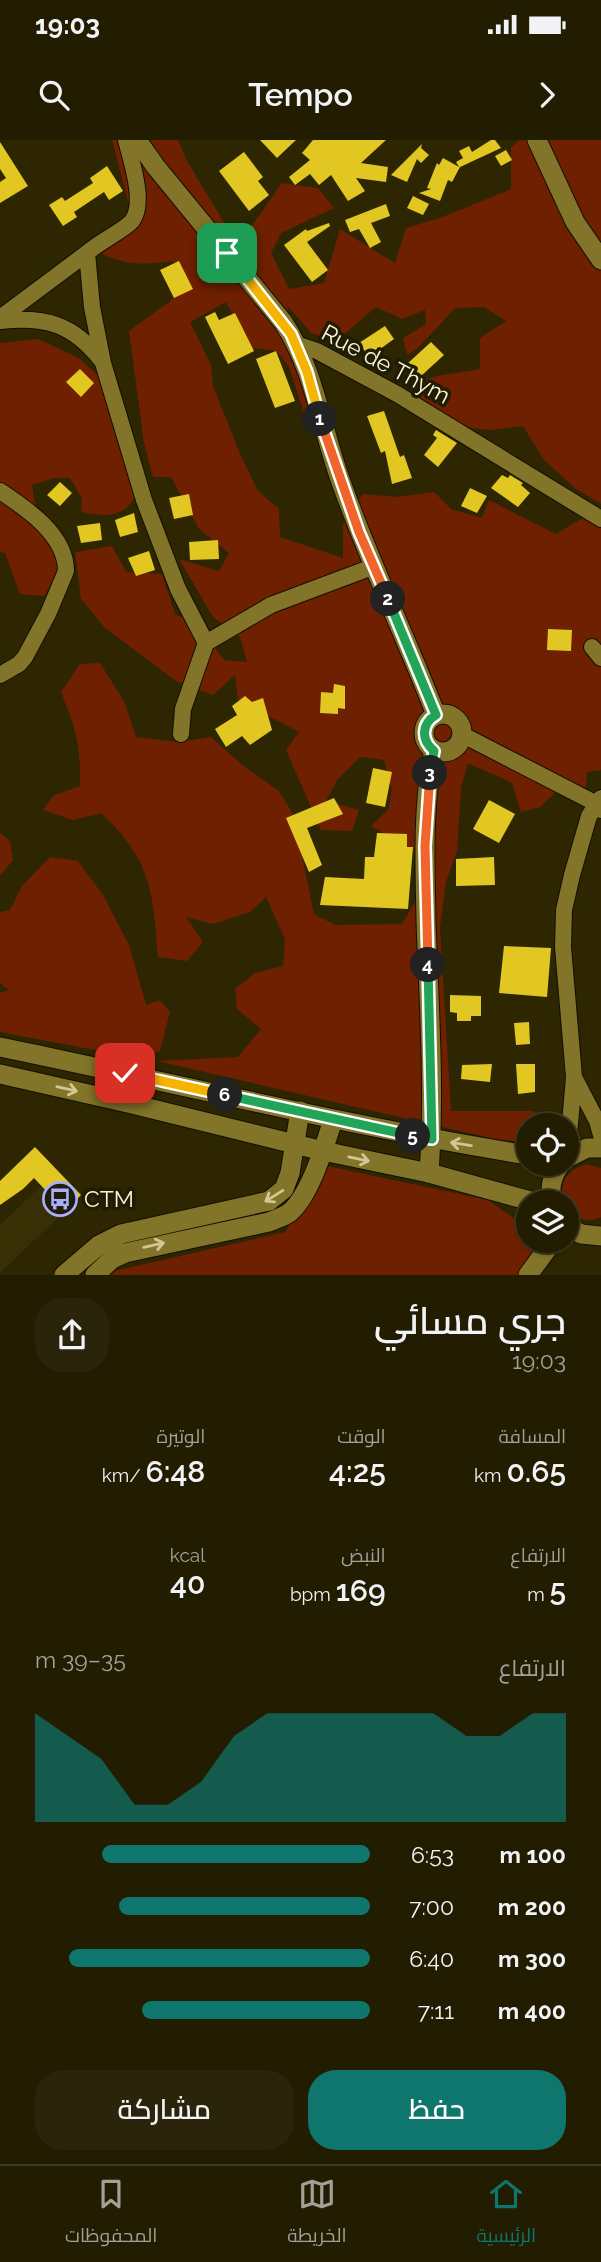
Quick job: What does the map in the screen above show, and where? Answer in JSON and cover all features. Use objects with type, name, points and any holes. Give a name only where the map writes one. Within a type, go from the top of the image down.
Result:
[{"type":"street","points":[[0,320],[131,222],[135,214],[137,194],[126,140]]},
{"type":"street","name":"Rue de Thym","points":[[137,140],[283,322],[296,344],[317,351],[397,394],[601,519]]},
{"type":"street","points":[[537,140],[575,222],[601,260]]},
{"type":"street","points":[[546,140],[571,197],[601,246]]},
{"type":"street","points":[[87,253],[92,307],[103,363],[156,532],[178,589],[206,643]]},
{"type":"street","points":[[0,320],[59,324],[82,340],[103,363]]},
{"type":"street","points":[[296,344],[341,483],[436,715]]},
{"type":"street","points":[[0,491],[21,506],[57,542],[63,552],[66,571],[48,614],[25,657],[19,664],[0,675]]},
{"type":"street","points":[[181,734],[183,709],[206,643],[271,605],[375,566]]},
{"type":"street","points":[[436,715],[452,716],[462,727],[463,735],[456,748],[449,752],[434,751],[425,740],[424,732],[430,719],[436,715]]},
{"type":"street","points":[[463,735],[600,804],[589,816],[564,910],[563,947],[574,1077],[571,1113]]},
{"type":"street","points":[[429,1173],[432,1139],[425,846],[429,779],[434,751]]},
{"type":"street","points":[[0,1046],[332,1120],[516,1153]]},
{"type":"street","points":[[0,1074],[323,1151],[429,1173],[516,1197]]},
{"type":"street","points":[[574,1077],[597,1121],[601,1135]]},
{"type":"street","points":[[64,1275],[99,1245],[121,1234],[269,1201],[279,1195],[287,1182],[300,1111]]},
{"type":"street","points":[[95,1275],[112,1259],[125,1253],[269,1222],[286,1214],[302,1196],[323,1151],[332,1120]]},
{"type":"street","points":[[579,1152],[587,1148],[601,1148]]},
{"type":"street","points":[[579,1233],[601,1236]]},
{"type":"street","points":[[528,1275],[544,1253]]},
{"type":"shaded area","points":[[112,140],[178,140],[187,161],[229,231],[246,234],[282,183],[318,188],[334,208],[281,233],[271,253],[289,289],[324,283],[340,229],[395,263],[406,228],[440,218],[511,189],[511,148],[519,140],[601,140],[601,504],[576,489],[544,460],[523,426],[491,430],[472,428],[427,410],[412,385],[437,376],[480,369],[480,338],[506,321],[484,307],[455,308],[419,347],[407,355],[403,338],[426,324],[425,310],[402,319],[376,307],[334,343],[310,332],[287,305],[314,406],[307,422],[289,367],[277,351],[251,348],[226,302],[190,322],[211,365],[213,386],[241,456],[258,491],[279,509],[280,537],[343,558],[343,524],[363,494],[398,497],[434,492],[451,509],[482,518],[489,500],[556,534],[586,516],[601,525],[601,770],[587,772],[586,787],[557,791],[540,807],[521,812],[512,783],[468,763],[461,788],[457,851],[446,882],[440,927],[451,1111],[533,1111],[535,1113],[516,1113],[516,1142],[495,1139],[157,1061],[238,1057],[261,1029],[237,1009],[235,989],[255,973],[283,966],[285,939],[266,897],[250,912],[213,924],[186,917],[203,942],[187,961],[158,957],[154,913],[146,878],[140,862],[118,830],[101,813],[73,820],[43,810],[53,796],[80,786],[80,760],[76,738],[61,692],[80,664],[100,663],[124,701],[136,737],[179,742],[211,737],[246,768],[279,791],[294,816],[314,914],[335,925],[402,924],[418,897],[417,852],[371,826],[388,810],[392,790],[384,760],[360,757],[337,780],[326,801],[359,810],[352,831],[321,830],[286,750],[299,732],[238,700],[235,675],[213,695],[176,681],[105,628],[81,599],[75,552],[112,546],[126,572],[162,574],[175,614],[198,625],[224,660],[247,662],[240,637],[213,617],[179,559],[219,571],[229,553],[199,529],[171,477],[153,477],[144,443],[129,331],[169,302],[186,285],[173,261],[135,263],[100,253],[133,220]]},
{"type":"shaded area","points":[[38,339],[79,358],[103,380],[136,495],[126,508],[119,512],[98,514],[81,512],[82,499],[70,478],[54,478],[32,485],[35,506],[62,555],[57,574],[44,596],[20,594],[5,553],[0,552],[0,343]]},
{"type":"shaded area","points":[[0,833],[10,841],[13,860],[0,876]]},
{"type":"shaded area","points":[[50,857],[78,861],[103,895],[129,945],[146,1005],[160,1000],[170,1012],[160,1051],[137,1058],[0,1032],[0,993],[9,990],[0,983],[0,912],[10,910],[22,886]]},
{"type":"shaded area","points":[[586,1164],[601,1168],[601,1217],[592,1220],[579,1218],[579,1190],[562,1190],[567,1176],[579,1176],[579,1168]]},
{"type":"shaded area","points":[[327,1166],[488,1200],[516,1220],[516,1253],[534,1253],[519,1275],[107,1275],[110,1272],[285,1232]]},
{"type":"shaded area","points":[[41,1186],[65,1211],[0,1273],[0,1225]]},
{"type":"building","points":[[260,140],[296,140],[277,158]]},
{"type":"building","points":[[313,140],[386,140],[361,163],[388,167],[386,182],[356,178],[365,191],[348,201],[331,175],[319,185],[310,174],[295,185],[289,177],[310,160],[302,153]]},
{"type":"building","points":[[495,140],[501,148],[460,167],[452,182],[448,180],[440,201],[419,193],[431,189],[427,188],[437,163],[439,165],[443,158],[459,167],[456,162],[463,158],[459,151],[469,146],[472,152]]},
{"type":"building","points":[[0,142],[28,186],[0,203],[0,182],[6,178],[0,169]]},
{"type":"building","points":[[422,144],[421,148],[429,155],[421,163],[417,159],[407,182],[391,175]]},
{"type":"building","points":[[506,150],[512,160],[501,166],[495,156]]},
{"type":"building","points":[[244,152],[263,177],[258,181],[269,195],[249,211],[219,171]]},
{"type":"building","points":[[107,166],[123,191],[109,200],[104,192],[74,212],[77,217],[63,226],[49,205],[62,197],[65,201],[93,183],[90,178]]},
{"type":"building","points":[[413,196],[429,204],[423,215],[407,208]]},
{"type":"building","points":[[386,204],[390,216],[371,223],[381,242],[370,248],[359,229],[350,232],[345,220]]},
{"type":"building","points":[[329,223],[330,226],[307,242],[328,270],[312,282],[284,245],[306,229],[307,231]]},
{"type":"building","points":[[179,261],[193,289],[174,298],[160,270]]},
{"type":"building","points":[[215,312],[219,320],[235,313],[254,351],[228,364],[205,317]]},
{"type":"building","points":[[385,326],[394,339],[369,357],[359,343]]},
{"type":"building","points":[[431,342],[444,355],[421,376],[407,364]]},
{"type":"building","points":[[276,351],[295,401],[275,408],[256,359]]},
{"type":"building","points":[[80,369],[94,383],[81,397],[66,382]]},
{"type":"building","points":[[384,411],[400,457],[404,455],[412,478],[392,484],[385,451],[381,453],[367,416]]},
{"type":"building","points":[[436,430],[457,443],[438,467],[424,455],[437,438],[433,435]]},
{"type":"building","points":[[502,475],[508,478],[510,475],[523,483],[521,485],[530,493],[518,507],[491,488]]},
{"type":"building","points":[[60,482],[72,493],[60,506],[47,495]]},
{"type":"building","points":[[470,488],[487,496],[477,513],[461,506]]},
{"type":"building","points":[[189,494],[193,515],[174,519],[169,498]]},
{"type":"building","points":[[134,513],[138,532],[120,537],[115,520]]},
{"type":"building","points":[[100,523],[102,540],[81,543],[77,526]]},
{"type":"building","points":[[218,540],[219,559],[190,560],[189,542]]},
{"type":"building","points":[[149,551],[155,570],[136,576],[128,558]]},
{"type":"building","points":[[548,629],[572,630],[571,651],[547,650]]},
{"type":"building","points":[[334,684],[345,686],[345,709],[338,708],[338,714],[320,713],[321,692],[333,693]]},
{"type":"building","points":[[245,696],[252,702],[263,698],[272,730],[250,745],[242,736],[226,747],[215,729],[237,715],[232,706]]},
{"type":"building","points":[[373,768],[392,772],[385,807],[366,803]]},
{"type":"building","points":[[334,798],[343,814],[307,828],[322,865],[309,872],[286,818]]},
{"type":"building","points":[[489,800],[515,814],[499,843],[473,829]]},
{"type":"building","points":[[377,833],[407,834],[407,847],[413,847],[408,909],[320,905],[325,877],[364,879],[365,857],[374,857]]},
{"type":"building","points":[[494,857],[495,885],[456,886],[456,859]]},
{"type":"building","points":[[504,946],[551,948],[547,997],[499,993]]},
{"type":"building","points":[[450,995],[481,996],[481,1016],[471,1016],[471,1021],[457,1021],[457,1013],[450,1012]]},
{"type":"building","points":[[529,1022],[530,1044],[516,1045],[514,1023]]},
{"type":"building","points":[[492,1064],[490,1082],[461,1079],[462,1065]]},
{"type":"building","points":[[516,1064],[535,1064],[535,1092],[518,1094]]},
{"type":"building","points":[[35,1147],[81,1195],[65,1211],[34,1178],[0,1205],[0,1181]]},
{"type":"place","name":"CTM","points":[[60,1199]]},
{"type":"route","points":[[125,1073],[332,1120],[432,1139],[425,846],[429,779],[434,751],[425,740],[424,732],[430,719],[436,715],[359,532],[296,344],[283,322],[227,253]]}]
